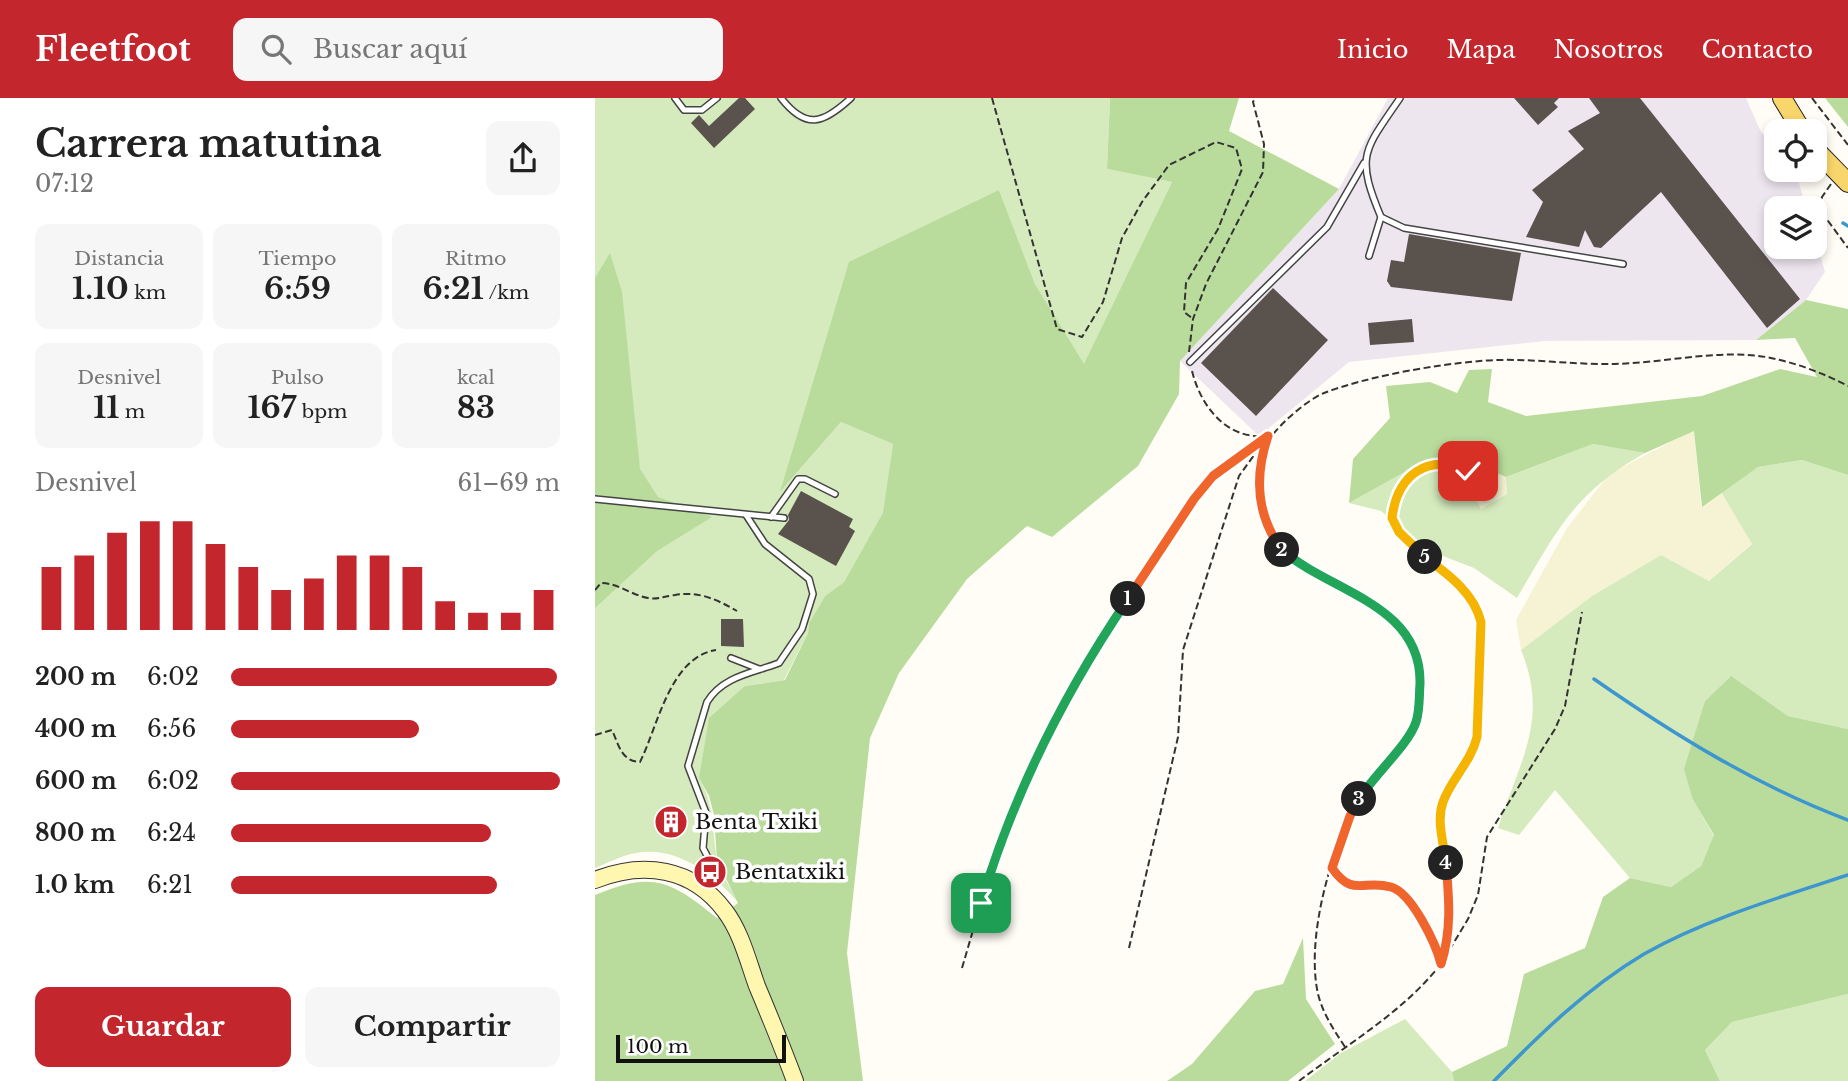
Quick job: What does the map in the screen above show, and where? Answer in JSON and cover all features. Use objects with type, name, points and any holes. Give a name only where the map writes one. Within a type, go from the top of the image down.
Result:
[{"type":"main road","points":[[1782,98],[1795,119]]},
{"type":"main road","points":[[1827,162],[1843,179]]},
{"type":"main road","points":[[597,877],[634,869],[660,869],[690,880],[715,899],[735,928],[795,1081]]},
{"type":"lane","points":[[675,98],[684,110],[702,110],[717,98]]},
{"type":"lane","points":[[781,98],[793,114],[807,120],[823,120],[851,98]]},
{"type":"lane","points":[[1190,362],[1327,227],[1364,163],[1370,143],[1400,98]]},
{"type":"lane","points":[[1364,163],[1366,181],[1381,217],[1369,256]]},
{"type":"lane","points":[[1381,217],[1404,228],[1623,264]]},
{"type":"lane","points":[[771,517],[798,479],[805,479],[835,494]]},
{"type":"lane","points":[[595,499],[784,518]]},
{"type":"lane","points":[[714,869],[703,848],[706,813],[688,766],[691,749],[711,695],[743,674],[779,663],[788,654],[811,606],[813,594],[809,579],[765,544],[746,515]]},
{"type":"lane","points":[[731,658],[759,669]]},
{"type":"path","points":[[992,98],[1057,328],[1072,335],[1082,337],[1103,302],[1122,238],[1142,202],[1170,166],[1216,142],[1236,148],[1242,169],[1218,229],[1186,283],[1184,312],[1193,319]]},
{"type":"path","points":[[1255,98],[1253,102],[1264,144],[1262,172],[1206,284],[1188,341],[1197,391],[1216,418],[1234,432],[1251,438],[1268,436]]},
{"type":"path","points":[[1812,98],[1833,130],[1848,145]]},
{"type":"path","points":[[1843,179],[1822,197],[1820,210],[1848,248]]},
{"type":"path","points":[[962,968],[1000,838],[1083,665],[1194,499],[1213,476],[1321,394],[1381,378],[1482,360],[1614,364],[1711,355],[1763,357],[1787,362],[1848,386]]},
{"type":"path","points":[[1268,436],[1259,476],[1260,507],[1269,532],[1282,551],[1301,566],[1366,598],[1389,617],[1407,635],[1416,653],[1420,672],[1416,722],[1408,738],[1382,765],[1350,816],[1332,868],[1315,939],[1318,992],[1324,1014],[1345,1047]]},
{"type":"path","points":[[1129,948],[1178,737],[1183,650],[1239,476],[1268,436]]},
{"type":"path","points":[[1441,964],[1449,939],[1451,919],[1440,817],[1443,801],[1474,749],[1477,737],[1481,622],[1477,608],[1466,591],[1412,547],[1392,518],[1403,482],[1417,471],[1437,464],[1455,465],[1468,471],[1477,484]]},
{"type":"path","points":[[595,590],[601,583],[610,583],[641,597],[656,600],[689,593],[703,595],[737,611]]},
{"type":"path","points":[[1299,1081],[1385,1021],[1420,990],[1441,964],[1468,919],[1478,895],[1487,837],[1555,729],[1565,706],[1582,612]]},
{"type":"path","points":[[595,735],[612,730],[623,755],[630,762],[640,762],[677,678],[693,658],[716,650]]},
{"type":"path","points":[[1332,868],[1344,884],[1355,887],[1390,886],[1399,891],[1434,940],[1441,964]]},
{"type":"shaded area","points":[[1388,98],[1746,98],[1764,136],[1764,182],[1798,182],[1803,196],[1764,196],[1764,259],[1821,259],[1825,272],[1806,300],[1756,340],[1545,341],[1349,362],[1259,436],[1180,361],[1339,189]]},
{"type":"shaded area","points":[[1694,430],[1701,506],[1721,492],[1752,543],[1709,581],[1661,555],[1592,596],[1521,650],[1516,620],[1567,528],[1609,474]]},
{"type":"shaded area","points":[[1454,455],[1506,477],[1507,494],[1481,510]]},
{"type":"green space","points":[[595,98],[1110,98],[1107,169],[1172,182],[1084,365],[1035,284],[999,190],[782,490],[841,422],[893,444],[884,513],[844,582],[825,596],[809,623],[808,633],[784,680],[745,686],[699,778],[711,808],[718,864],[739,903],[718,882],[693,864],[666,854],[631,854],[595,868]]},
{"type":"green space","points":[[1110,98],[1239,98],[1229,131],[1339,189],[1180,361],[1179,394],[1138,466],[1052,537],[1027,526],[967,579],[899,673],[870,738],[847,953],[863,1081],[595,1081],[595,895],[631,883],[660,883],[686,895],[717,918],[738,903],[717,860],[714,815],[709,796],[699,778],[709,718],[745,686],[785,680],[808,633],[809,623],[825,596],[844,582],[883,513],[893,444],[841,422],[780,492],[849,262],[999,190],[1035,284],[1084,364],[1172,182],[1107,169]]},
{"type":"green space","points":[[1825,98],[1848,98],[1848,127]]},
{"type":"green space","points":[[610,253],[622,292],[640,469],[658,497],[712,517],[657,551],[595,608],[595,278]]},
{"type":"green space","points":[[1806,300],[1848,309],[1848,475],[1802,460],[1758,467],[1702,507],[1694,431],[1645,453],[1593,444],[1506,477],[1454,455],[1421,463],[1349,503],[1353,459],[1390,418],[1386,386],[1430,382],[1457,393],[1469,370],[1492,369],[1488,402],[1526,416],[1702,396],[1780,369],[1817,377],[1795,338],[1756,340]]},
{"type":"green space","points":[[1593,444],[1645,453],[1601,483],[1569,515],[1517,598],[1474,568],[1430,551],[1381,511],[1349,503],[1421,463],[1454,455],[1481,509],[1507,494],[1506,477]]},
{"type":"green space","points":[[1802,460],[1848,475],[1848,729],[1788,716],[1730,677],[1705,701],[1693,800],[1714,836],[1701,866],[1671,887],[1630,878],[1555,790],[1519,835],[1498,828],[1522,761],[1532,720],[1533,698],[1521,650],[1592,596],[1661,555],[1709,581],[1752,544],[1721,492],[1758,467]]},
{"type":"green space","points":[[1731,676],[1788,716],[1848,729],[1848,994],[1732,1022],[1705,1050],[1720,1081],[1454,1081],[1452,1072],[1507,1046],[1524,974],[1585,948],[1603,897],[1630,878],[1671,887],[1701,866],[1714,835],[1693,800],[1684,769],[1705,701]]},
{"type":"green space","points":[[1303,938],[1306,999],[1335,1044],[1288,1081],[1167,1081],[1192,1064],[1255,991],[1283,984]]},
{"type":"green space","points":[[1848,994],[1848,1081],[1720,1081],[1705,1050],[1732,1022]]},
{"type":"green space","points":[[1405,1019],[1452,1072],[1454,1081],[1305,1081],[1341,1053]]},
{"type":"building","points":[[739,98],[745,98],[755,109],[714,148],[691,123],[699,115],[709,126]]},
{"type":"building","points":[[1514,98],[1559,98],[1554,103],[1558,107],[1538,125]]},
{"type":"building","points":[[1589,98],[1640,98],[1764,254],[1764,259],[1768,259],[1800,299],[1767,328],[1661,192],[1601,248],[1594,247],[1585,230],[1579,247],[1526,237],[1543,202],[1532,190],[1584,149],[1568,131],[1600,113]]},
{"type":"building","points":[[1409,234],[1521,253],[1512,301],[1391,287],[1387,281],[1391,260],[1404,262]]},
{"type":"building","points":[[1273,288],[1328,340],[1256,416],[1201,363]]},
{"type":"building","points":[[1412,319],[1414,342],[1370,345],[1368,323]]},
{"type":"building","points":[[801,491],[853,519],[849,527],[855,531],[836,566],[778,534],[789,520],[788,515]]},
{"type":"building","points":[[721,619],[743,619],[744,647],[721,646]]},
{"type":"building","name":"Benta Txiki","points":[[682,810],[685,831],[660,835],[657,814]]},
{"type":"waterway","points":[[1843,223],[1848,226]]},
{"type":"waterway","points":[[1594,679],[1654,719],[1748,775],[1848,820]]},
{"type":"waterway","points":[[1494,1081],[1584,997],[1644,954],[1718,919],[1848,875]]},
{"type":"place","name":"Benta Txiki","points":[[671,822]]},
{"type":"place","name":"Bentatxiki","points":[[710,872]]},
{"type":"route","points":[[981,903],[1000,838],[1083,665],[1194,499],[1213,476],[1239,454],[1268,436],[1262,452],[1259,476],[1260,507],[1269,532],[1282,551],[1301,566],[1366,598],[1389,617],[1407,635],[1416,653],[1420,672],[1416,722],[1408,738],[1382,765],[1350,816],[1332,868],[1344,884],[1355,887],[1390,886],[1407,898],[1434,940],[1441,964],[1449,939],[1451,919],[1440,817],[1443,801],[1474,749],[1477,737],[1481,622],[1477,608],[1466,591],[1412,547],[1399,532],[1392,518],[1393,505],[1403,482],[1417,471],[1437,464],[1455,465],[1468,471]]}]
